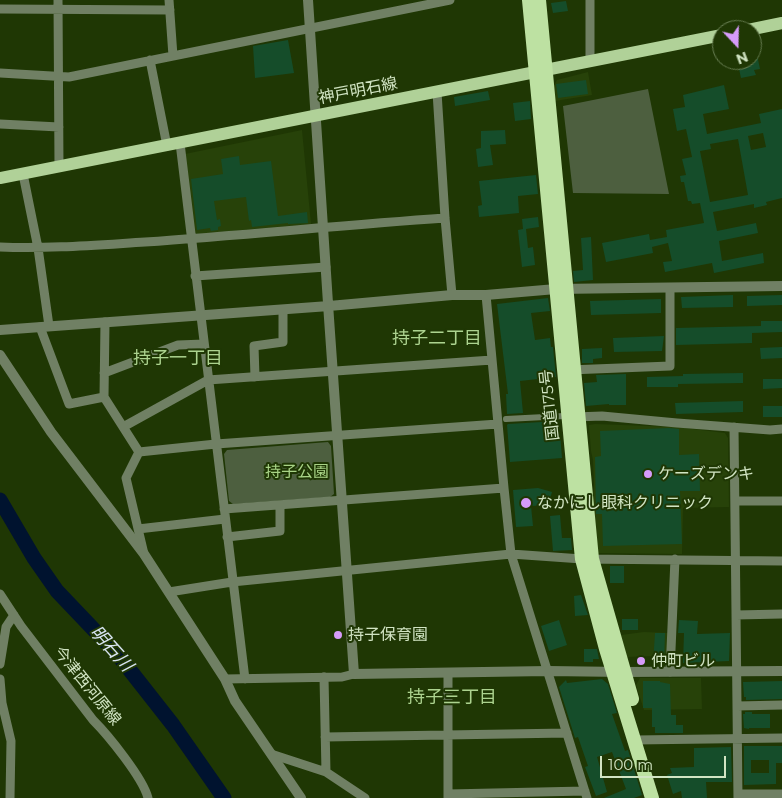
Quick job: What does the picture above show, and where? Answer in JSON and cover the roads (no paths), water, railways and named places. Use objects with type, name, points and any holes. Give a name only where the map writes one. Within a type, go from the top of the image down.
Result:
[{"type":"highway","name":"国道175号","points":[[529,0],[541,70]]},
{"type":"highway","name":"国道175号","points":[[539,0],[541,70],[569,370],[570,417],[587,559],[640,740],[662,798]]},
{"type":"highway","name":"国道175号","points":[[640,740],[652,798]]},
{"type":"main road","points":[[762,27],[782,23]]},
{"type":"main road","name":"神戸明石線","points":[[0,178],[712,37]]},
{"type":"street","points":[[308,0],[354,674]]},
{"type":"street","points":[[0,73],[68,77],[450,0]]},
{"type":"street","points":[[590,0],[590,60]]},
{"type":"street","points":[[0,9],[58,4],[170,5],[173,56]]},
{"type":"street","points":[[58,4],[59,167]]},
{"type":"street","points":[[150,60],[174,144],[190,239],[245,679]]},
{"type":"street","points":[[437,92],[452,295]]},
{"type":"street","points":[[0,124],[59,126]]},
{"type":"street","points":[[23,174],[38,248],[45,326],[69,404],[104,398]]},
{"type":"street","points":[[0,247],[38,248],[190,239],[323,226],[445,218]]},
{"type":"street","points":[[195,276],[326,267]]},
{"type":"street","points":[[0,330],[283,310],[452,295],[486,295],[561,290],[782,286]]},
{"type":"street","points":[[569,370],[670,366],[670,288]]},
{"type":"street","points":[[448,673],[448,796],[586,794],[512,554],[504,488],[502,422],[492,360],[486,295]]},
{"type":"street","points":[[255,377],[254,346],[284,342],[283,310]]},
{"type":"street","points":[[105,322],[104,398],[139,452]]},
{"type":"street","points":[[104,373],[178,345],[204,344]]},
{"type":"street","points":[[0,355],[51,432],[144,554],[225,679],[235,702],[301,798]]},
{"type":"street","points":[[123,427],[208,380],[492,360]]},
{"type":"street","points":[[139,452],[216,444],[570,417],[602,416],[782,429]]},
{"type":"street","points":[[734,427],[738,796],[782,794]]},
{"type":"street","points":[[139,452],[126,478],[144,554]]},
{"type":"street","points":[[138,529],[280,505],[504,488]]},
{"type":"street","points":[[734,501],[782,500]]},
{"type":"street","points":[[227,537],[280,531],[280,505]]},
{"type":"street","points":[[168,592],[232,582],[512,554],[587,559],[782,560]]},
{"type":"street","points":[[670,672],[675,559]]},
{"type":"street","name":"今津西河原線","points":[[0,594],[93,720],[107,733],[148,797]]},
{"type":"street","points":[[736,615],[782,614]]},
{"type":"street","points":[[0,664],[6,627],[14,615]]},
{"type":"street","points":[[225,679],[342,677],[354,674],[782,670]]},
{"type":"street","points":[[324,677],[326,772]]},
{"type":"street","points":[[0,679],[1,703],[11,741],[10,798]]},
{"type":"street","points":[[737,706],[782,706]]},
{"type":"street","points":[[325,737],[567,733]]},
{"type":"street","points":[[640,740],[782,738]]},
{"type":"street","points":[[271,754],[326,772],[365,798]]},
{"type":"waterway","name":"明石川","points":[[0,500],[34,558],[57,591],[118,655],[173,725],[224,798]]},
{"type":"place","name":"ケーズデンキ","points":[[648,474]]},
{"type":"place","name":"なかにし眼科クリニック","points":[[526,503]]},
{"type":"place","name":"持子保育園","points":[[338,635]]},
{"type":"place","name":"仲町ビル","points":[[641,661]]},
{"type":"district","name":"持子二丁目","points":[[437,339]]},
{"type":"district","name":"持子一丁目","points":[[178,359]]},
{"type":"district","name":"持子三丁目","points":[[452,698]]},
{"type":"park label","name":"持子公園","points":[[297,472]]}]
